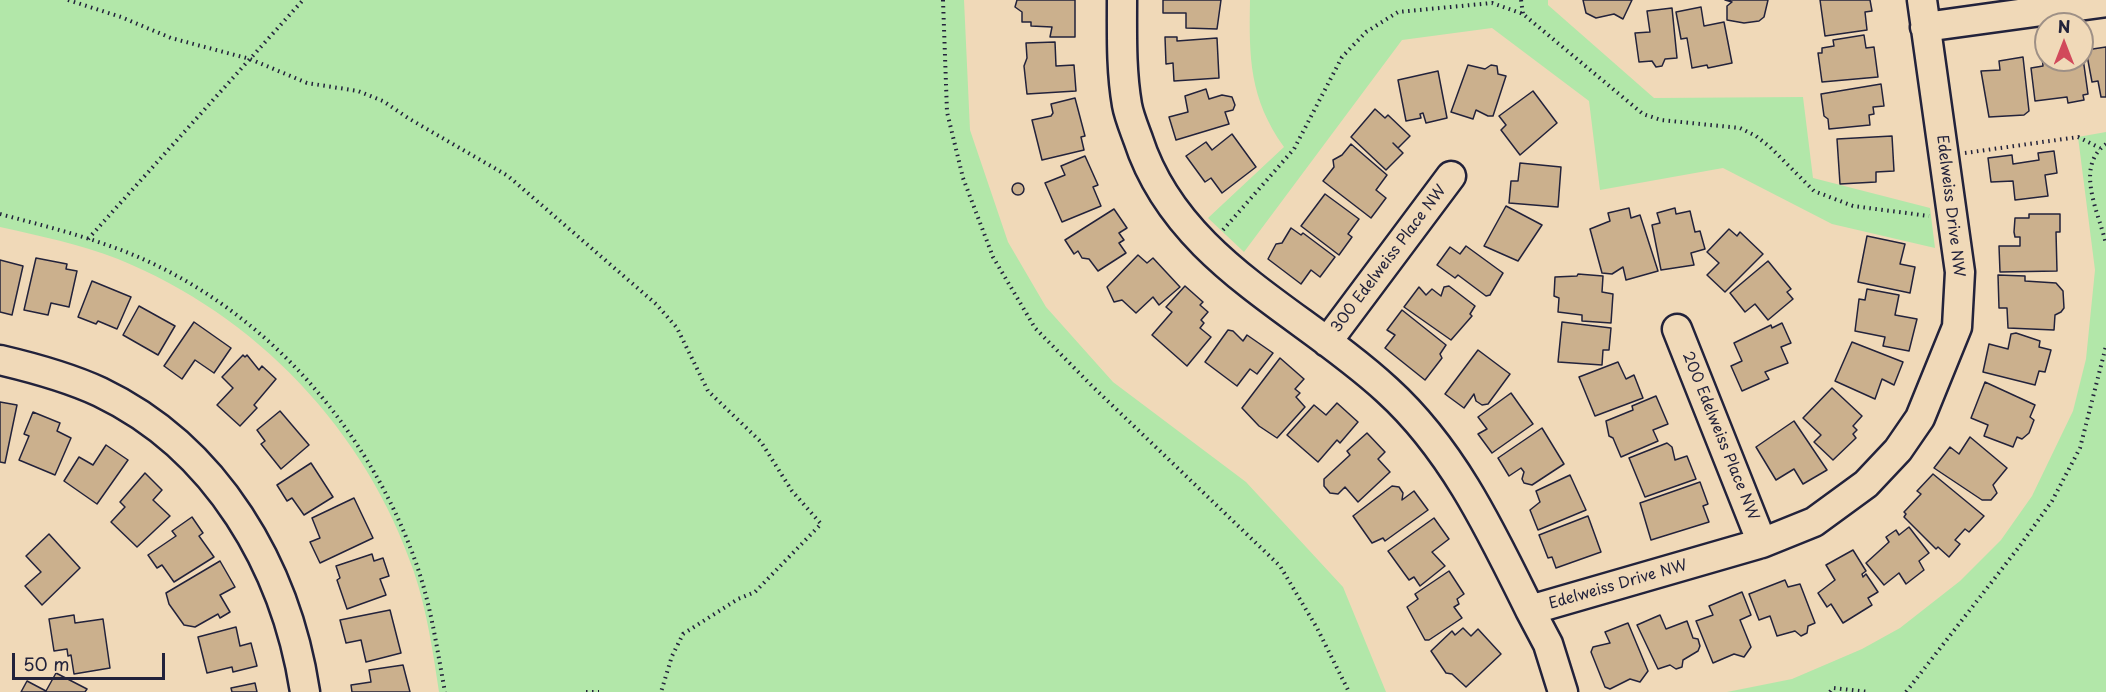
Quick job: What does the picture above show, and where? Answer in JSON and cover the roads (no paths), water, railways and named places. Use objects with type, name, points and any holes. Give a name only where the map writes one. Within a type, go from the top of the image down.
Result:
[{"type":"street","name":"Edelweiss Drive NW","points":[[1122,0],[1127,106],[1144,160],[1162,194],[1204,246],[1240,278],[1388,390],[1465,485],[1488,525],[1530,610],[1762,543],[1814,522],[1866,484],[1898,450],[1920,418],[1957,327],[1960,272],[1924,13]]},
{"type":"street","points":[[1924,13],[2106,2]]},
{"type":"street","name":"300 Edelweiss Place NW","points":[[1327,342],[1451,176]]},
{"type":"street","name":"200 Edelweiss Place NW","points":[[1677,329],[1762,543]]},
{"type":"street","points":[[0,360],[51,372],[101,392],[181,447],[222,491],[261,548],[278,586],[293,631],[305,692]]},
{"type":"street","points":[[1530,610],[1548,644],[1563,692]]}]
